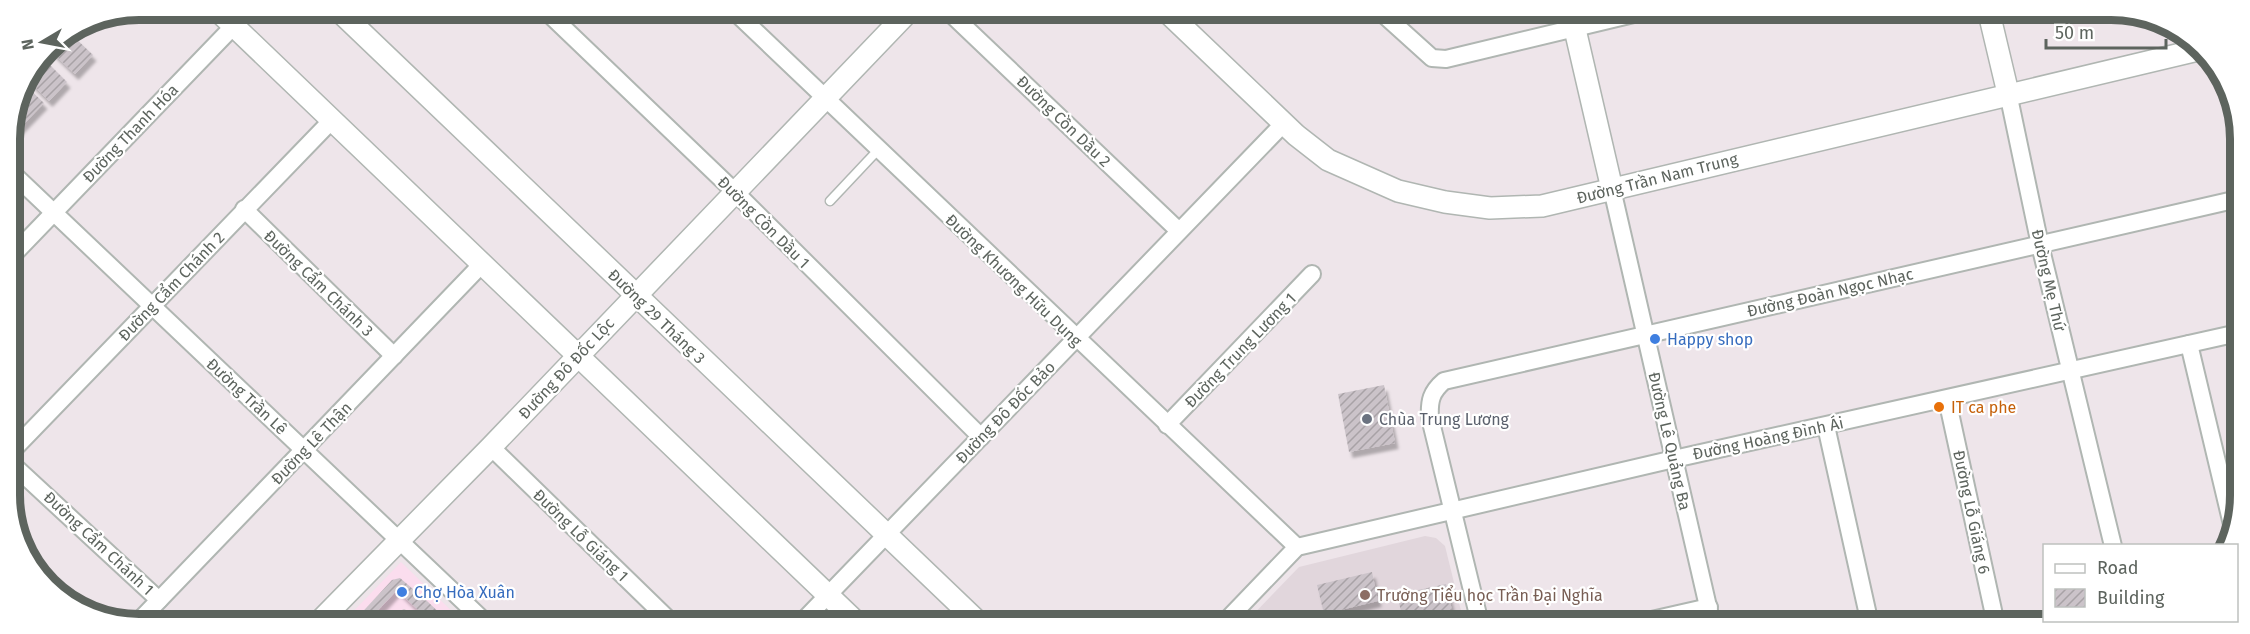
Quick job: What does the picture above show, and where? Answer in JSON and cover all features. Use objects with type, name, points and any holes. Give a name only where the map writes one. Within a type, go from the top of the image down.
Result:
[{"type":"street","points":[[228,20],[848,615]]},
{"type":"street","name":"Đường Thanh Hóa","points":[[20,248],[240,20]]},
{"type":"street","name":"Đường 29 Tháng 3","points":[[348,20],[970,615]]},
{"type":"street","name":"Đường Cồn Dầu 1","points":[[555,20],[735,192],[981,437]]},
{"type":"street","name":"Đường Khương Hữu Dụng","points":[[743,20],[1075,339],[1297,547]]},
{"type":"street","name":"Đường Đô Đốc Lộc","points":[[326,615],[491,447],[900,20]]},
{"type":"street","name":"Đường Cồn Dầu 2","points":[[957,20],[1179,231]]},
{"type":"street","name":"Đường Trần Nam Trung","points":[[1175,20],[1284,123],[1328,160],[1398,191],[1445,202],[1490,208],[1542,206],[2008,93],[2192,51]]},
{"type":"street","points":[[1390,20],[1432,58],[1446,59],[1573,20]]},
{"type":"street","name":"Đường Lê Quảng Ba","points":[[1573,20],[1711,614]]},
{"type":"street","name":"Đường Mẹ Thứ","points":[[1991,20],[2040,245],[2113,544]]},
{"type":"street","name":"Đường Cẩm Chánh 2","points":[[20,443],[332,120]]},
{"type":"street","name":"Đường Đô Đốc Bảo","points":[[809,615],[1284,123]]},
{"type":"street","name":"Đường Trần Lê","points":[[20,181],[478,615]]},
{"type":"street","name":"Đường Đoàn Ngọc Nhạc","points":[[1453,513],[1431,429],[1430,398],[1435,389],[1444,381],[2230,201]]},
{"type":"street","name":"Đường Cẩm Chánh 3","points":[[244,210],[394,356]]},
{"type":"street","name":"Đường Lê Thận","points":[[145,615],[482,264]]},
{"type":"street","name":"Đường Trung Lương 1","points":[[1167,425],[1312,274]]},
{"type":"street","name":"Đường Hoàng Đình Ái","points":[[1297,547],[1453,513],[1674,459],[2230,335]]},
{"type":"street","points":[[2189,344],[2229,512]]},
{"type":"street","name":"Đường Lỗ Giáng 6","points":[[1947,399],[1994,614]]},
{"type":"street","points":[[1826,426],[1868,614]]},
{"type":"street","name":"Đường Lỗ Giáng 1","points":[[491,447],[664,615]]},
{"type":"street","name":"Đường Cẩm Chánh 1","points":[[20,471],[159,600]]},
{"type":"street","points":[[1453,513],[1478,614]]},
{"type":"street","points":[[1232,614],[1297,547]]},
{"type":"street","points":[[1677,614],[1709,607]]},
{"type":"lane","points":[[830,201],[878,150]]},
{"type":"shaded area","name":"Trường Tiểu học Trần Đại Nghĩa","points":[[1425,536],[1436,538],[1445,546],[1462,614],[1253,614],[1299,567]]},
{"type":"shaded area","name":"Chợ Hòa Xuân","points":[[401,562],[456,615],[350,615]]},
{"type":"building","points":[[75,38],[93,55],[75,74],[72,71],[72,40]]},
{"type":"building","points":[[40,72],[57,72],[67,82],[49,101],[33,85]]},
{"type":"building","points":[[30,90],[44,103],[20,127]]},
{"type":"building","name":"Chùa Trung Lương","points":[[1384,385],[1395,443],[1349,452],[1338,394]]},
{"type":"building","points":[[1372,572],[1378,601],[1324,614],[1317,585]]},
{"type":"building","points":[[400,578],[442,615],[415,615],[419,611],[397,590],[374,615],[360,615],[392,580]]},
{"type":"building","points":[[1446,584],[1453,614],[1402,614],[1399,603],[1411,600],[1409,592]]},
{"type":"place","name":"Happy shop","points":[[1655,339]]},
{"type":"place","name":"IT ca phe","points":[[1939,407]]},
{"type":"place","name":"Chùa Trung Lương","points":[[1367,419]]},
{"type":"place","name":"Chợ Hòa Xuân","points":[[402,592]]},
{"type":"place","name":"Trường Tiểu học Trần Đại Nghĩa","points":[[1365,595]]}]
